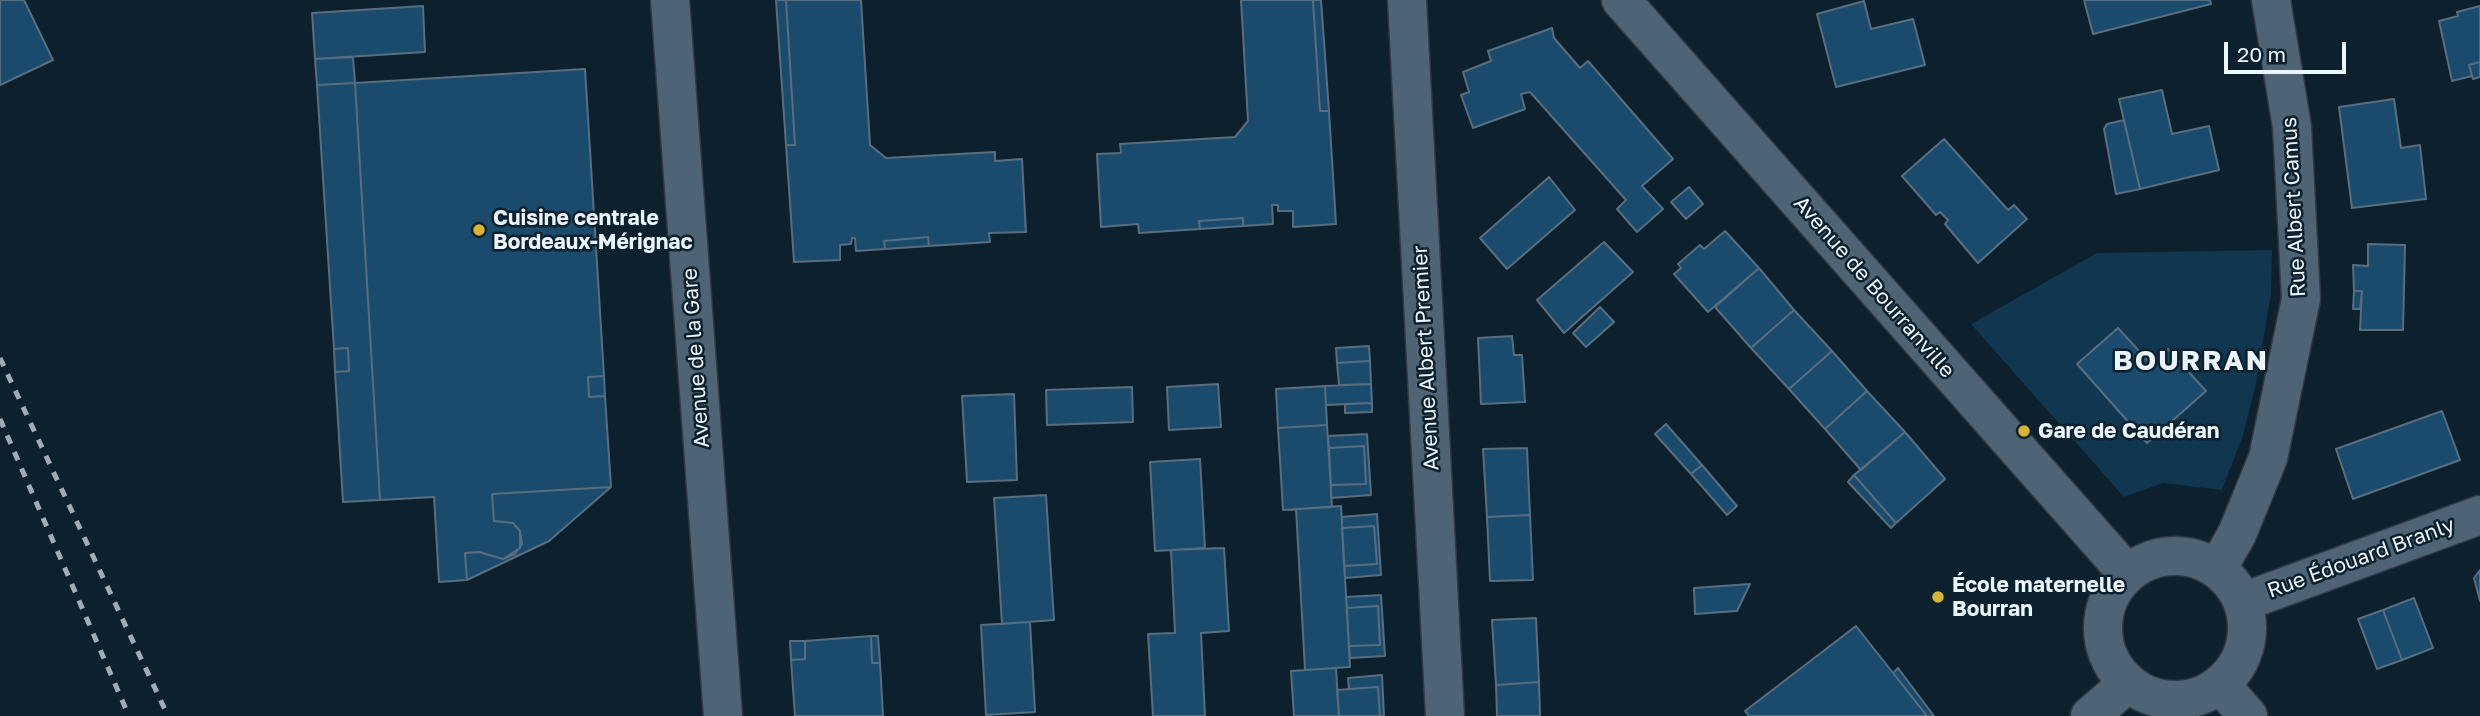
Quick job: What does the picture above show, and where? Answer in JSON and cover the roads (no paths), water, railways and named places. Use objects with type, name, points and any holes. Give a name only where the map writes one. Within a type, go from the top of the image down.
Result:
[{"type":"street","name":"Avenue de la Gare","points":[[670,0],[723,716]]},
{"type":"street","name":"Avenue Albert Premier","points":[[1407,0],[1445,716]]},
{"type":"street","name":"Avenue de Bourranville","points":[[1621,0],[2127,573]]},
{"type":"street","name":"Rue Albert Camus","points":[[2217,569],[2237,534],[2268,458],[2301,299],[2292,127],[2275,1]]},
{"type":"street","name":"Rue Édouard Branly","points":[[2243,602],[2480,515]]},
{"type":"street","points":[[2181,555],[2200,559],[2217,569],[2233,583],[2243,602],[2247,619],[2242,655],[2233,671],[2203,695],[2164,699],[2128,683],[2112,664],[2103,641],[2103,616],[2112,593],[2127,573],[2143,562],[2181,555]]},
{"type":"street","points":[[2090,716],[2128,683]]},
{"type":"street","points":[[2220,684],[2248,716]]},
{"type":"railway","points":[[0,358],[168,716]]},
{"type":"railway","points":[[0,419],[129,716]]},
{"type":"place","name":"Cuisine centrale Bordeaux-Mérignac","points":[[479,230]]},
{"type":"place","name":"Gare de Caudéran","points":[[2024,431]]},
{"type":"place","name":"École maternelle Bourran","points":[[1938,597]]},
{"type":"district","name":"BOURRAN","points":[[2191,361]]}]
